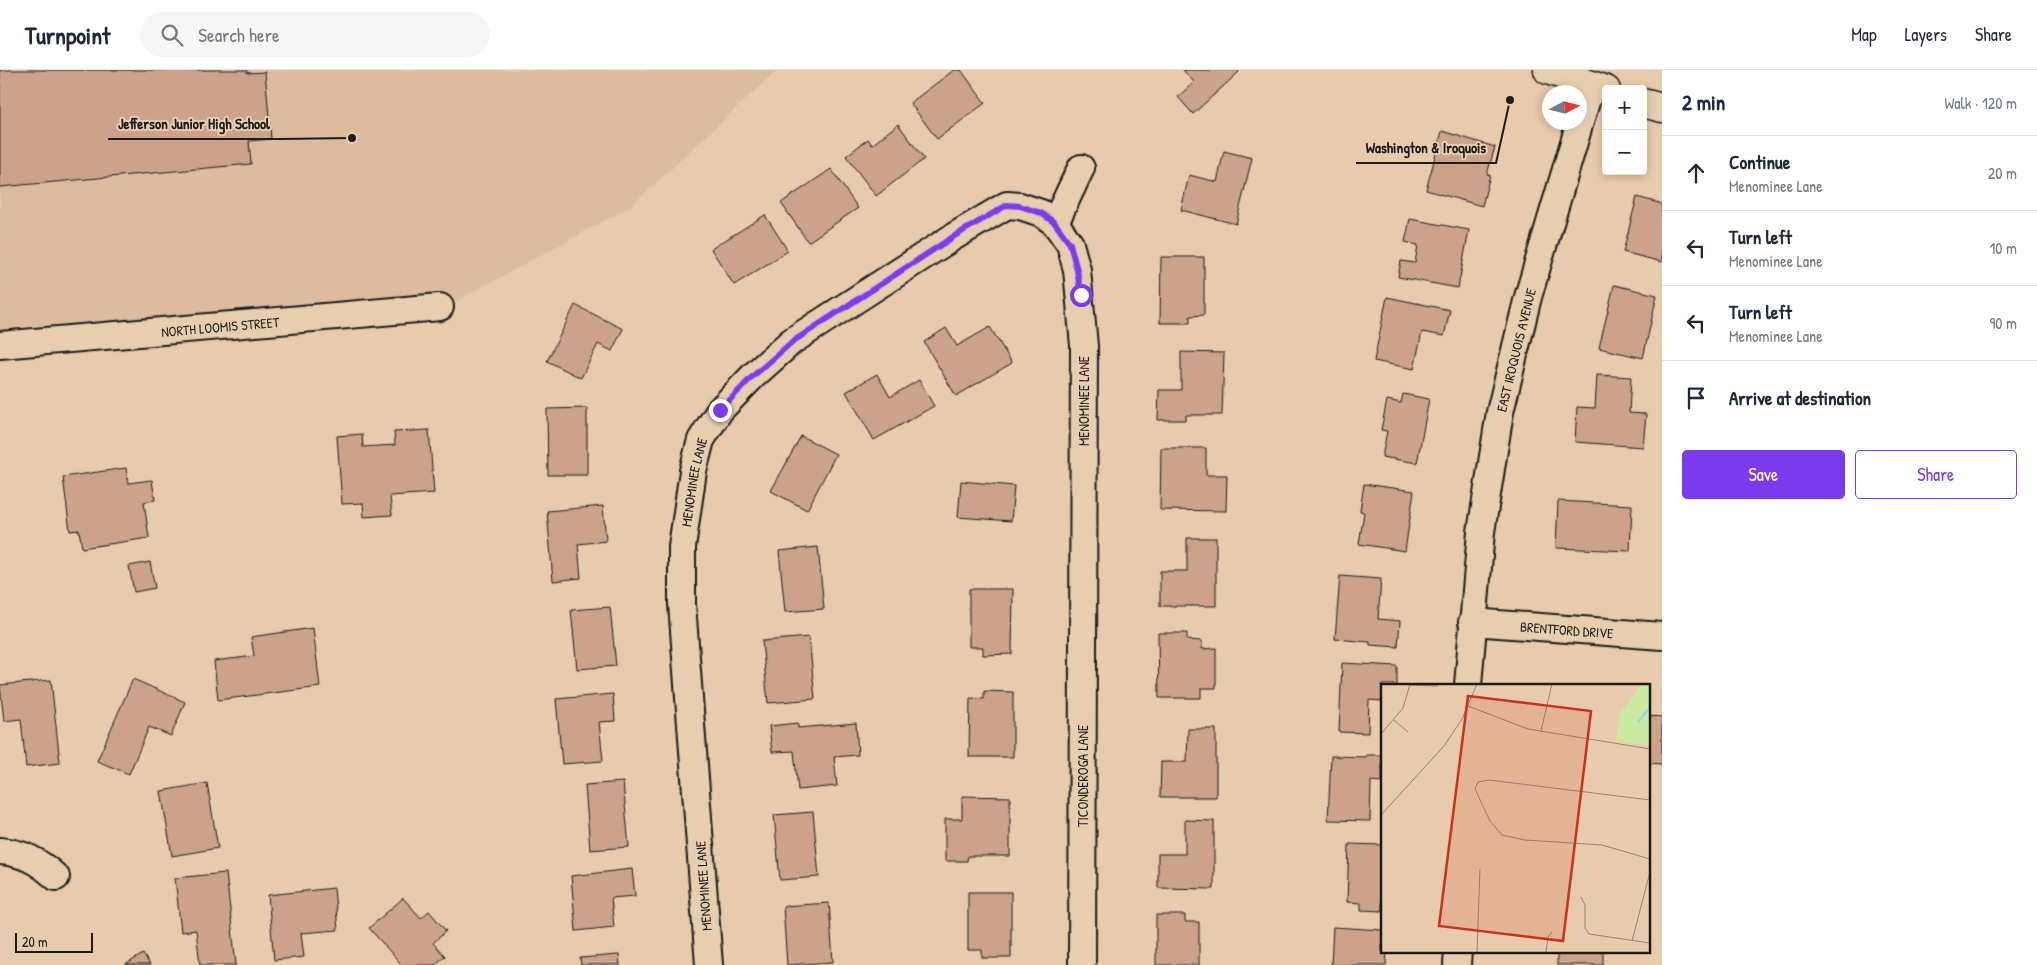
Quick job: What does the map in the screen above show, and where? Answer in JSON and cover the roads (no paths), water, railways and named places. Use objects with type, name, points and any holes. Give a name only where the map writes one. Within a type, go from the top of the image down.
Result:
[{"type":"main road","points":[[1548,70],[1598,87]]},
{"type":"main road","points":[[1647,104],[1662,108]]},
{"type":"street","name":"EAST IROQUOIS AVENUE","points":[[1468,684],[1481,532],[1500,412],[1528,297],[1598,87]]},
{"type":"street","points":[[1055,223],[1081,168]]},
{"type":"street","name":"MENOMINEE LANE","points":[[709,965],[682,604],[682,547],[693,471],[701,440],[720,410],[753,376],[792,342],[953,237],[1007,205],[1020,206],[1041,213],[1055,223],[1070,244],[1077,270],[1081,295],[1084,346],[1083,586]]},
{"type":"street","name":"NORTH LOOMIS STREET","points":[[0,345],[440,307]]},
{"type":"street","name":"TICONDEROGA LANE","points":[[1082,965],[1083,586]]},
{"type":"street","name":"BRENTFORD DRIVE","points":[[1472,622],[1662,636]]},
{"type":"street","points":[[0,851],[16,852],[30,856],[40,862],[56,877]]},
{"type":"street","points":[[1457,965],[1458,952]]},
{"type":"place","name":"Washington & Iroquois","points":[[1510,100]]},
{"type":"place","name":"Jefferson Junior High School","points":[[352,138]]}]
